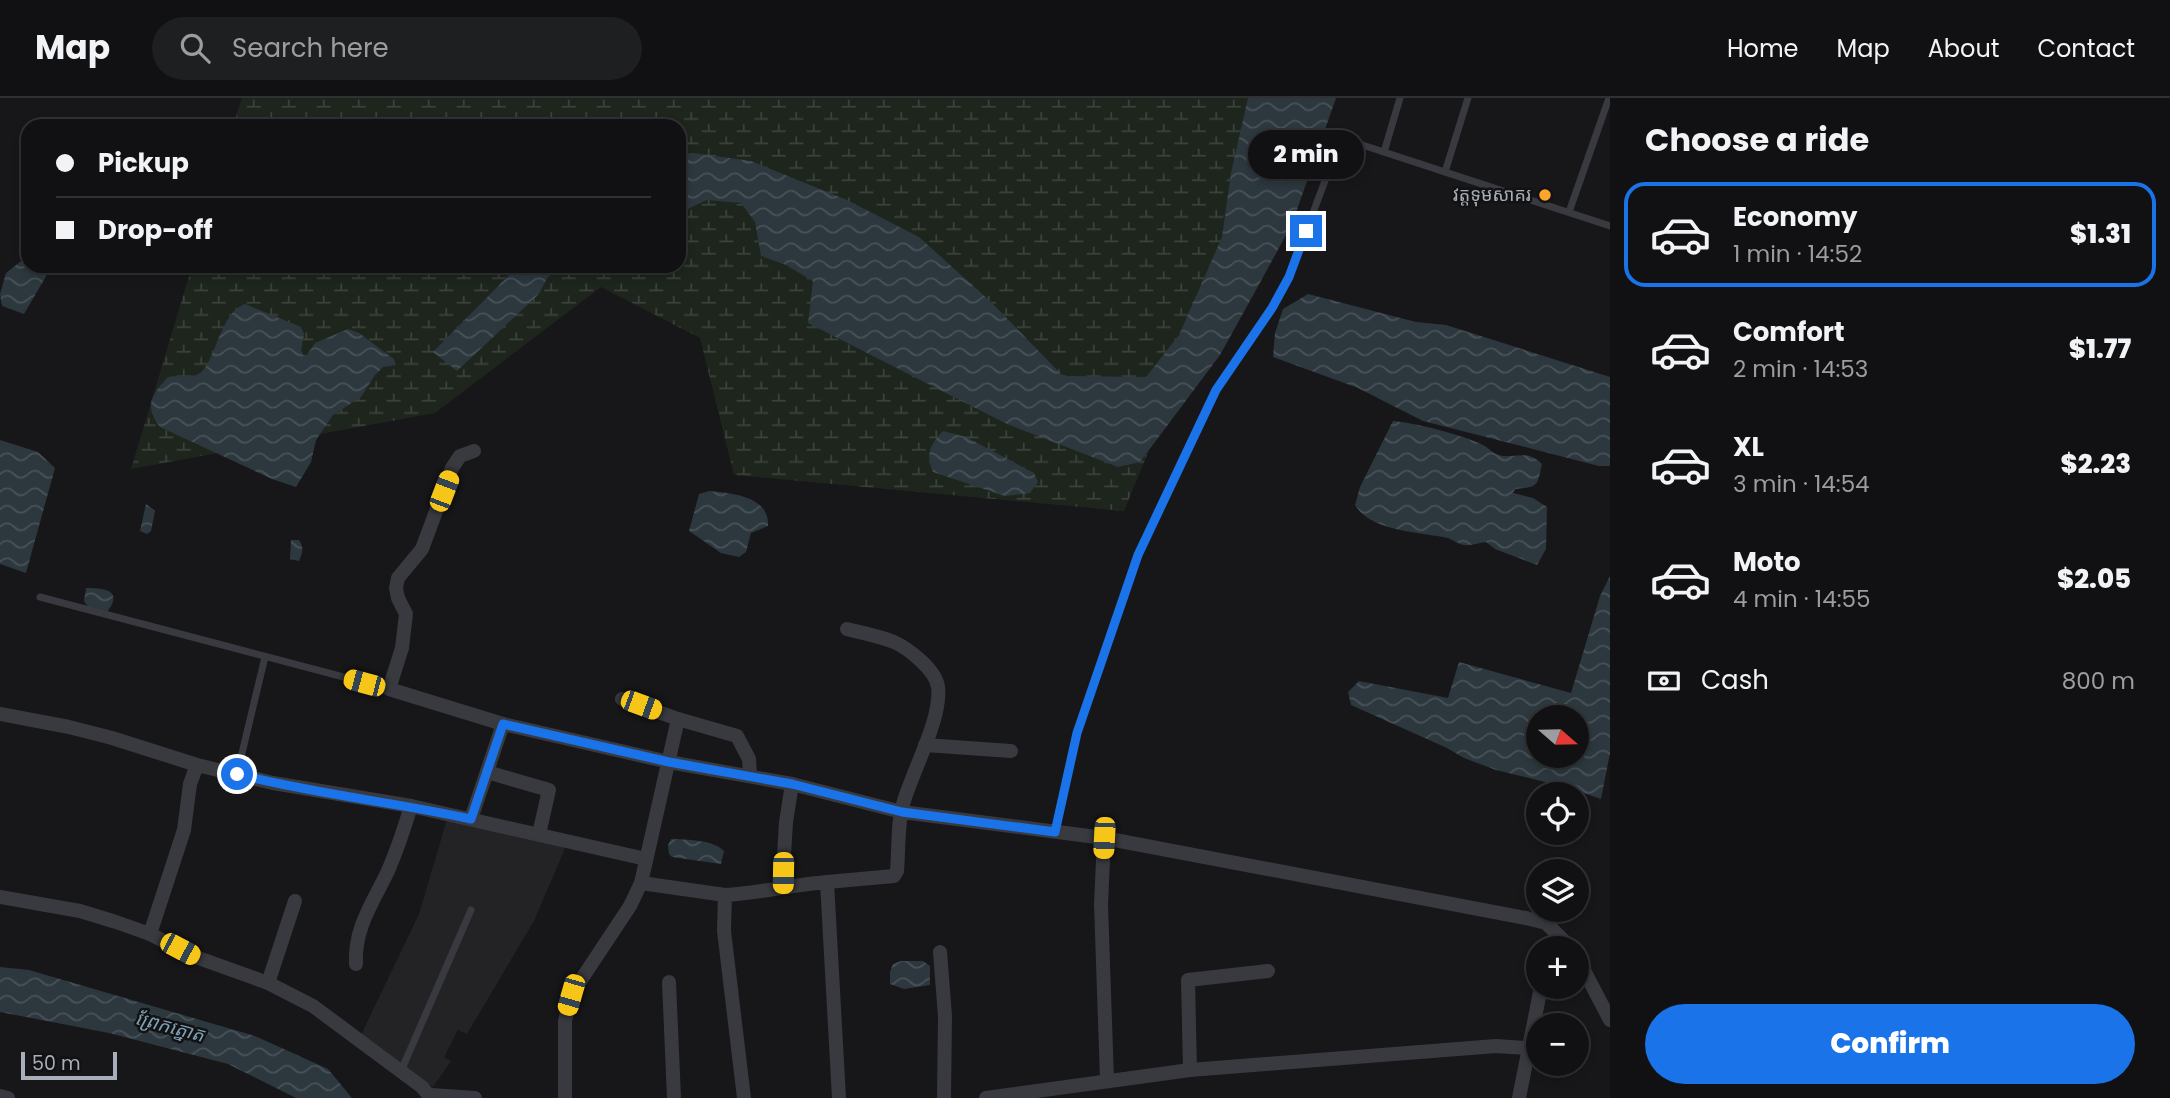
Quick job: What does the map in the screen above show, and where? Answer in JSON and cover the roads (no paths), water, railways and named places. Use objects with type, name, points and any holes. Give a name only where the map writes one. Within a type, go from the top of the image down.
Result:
[{"type":"street","points":[[474,451],[460,456],[452,468],[422,549],[398,578],[398,598],[406,614],[402,648],[389,690],[503,724],[669,762],[792,784],[902,812],[1104,838],[1526,918],[1546,923],[1559,936]]},
{"type":"street","points":[[641,883],[725,895],[894,876],[897,871],[903,804],[925,745],[938,698],[938,686],[932,674],[917,659],[893,642],[847,629]]},
{"type":"street","points":[[622,699],[737,736],[749,759],[750,776]]},
{"type":"street","points":[[0,714],[102,735],[197,765],[273,783],[411,806],[646,859]]},
{"type":"street","points":[[565,1098],[565,1021],[571,995],[630,906],[641,883],[678,719]]},
{"type":"street","points":[[471,819],[503,724]]},
{"type":"street","points":[[925,745],[1011,751]]},
{"type":"street","points":[[150,934],[184,830],[190,784],[197,765]]},
{"type":"street","points":[[487,772],[549,790],[539,834]]},
{"type":"street","points":[[782,888],[786,822],[792,784]]},
{"type":"street","points":[[356,964],[355,946],[364,918],[402,836],[411,806]]},
{"type":"street","points":[[1104,838],[1101,904],[1107,1080]]},
{"type":"street","points":[[827,882],[839,1098]]},
{"type":"street","points":[[725,895],[724,931],[744,1098]]},
{"type":"street","points":[[0,897],[80,911],[150,934],[193,956],[268,983],[313,1006],[401,1071],[431,1097],[475,1098]]},
{"type":"street","points":[[268,983],[295,901]]},
{"type":"street","points":[[1553,936],[1554,931]]},
{"type":"street","points":[[940,952],[945,1016],[944,1098]]},
{"type":"street","points":[[1190,1070],[1188,980],[1268,971]]},
{"type":"street","points":[[1589,980],[1610,1020]]},
{"type":"street","points":[[669,982],[674,1098]]},
{"type":"street","points":[[986,1098],[1190,1070],[1496,1046],[1526,1048]]},
{"type":"street","points":[[1519,1098],[1526,1054]]},
{"type":"street","points":[[0,1096],[8,1098]]},
{"type":"lane","points":[[1384,152],[1400,98]]},
{"type":"lane","points":[[1445,172],[1468,98]]},
{"type":"lane","points":[[1569,212],[1609,98]]},
{"type":"lane","points":[[1055,832],[1077,733],[1138,555],[1216,390],[1272,308],[1289,277],[1341,138],[1610,226]]},
{"type":"lane","points":[[40,597],[389,690]]},
{"type":"lane","points":[[237,774],[265,657]]},
{"type":"lane","points":[[401,1071],[471,909]]},
{"type":"water","points":[[1248,98],[1336,98],[1292,224],[1220,355],[1140,462],[1118,467],[1007,424],[808,323],[813,281],[786,265],[761,256],[755,222],[741,203],[707,200],[686,210],[686,154],[751,161],[847,200],[919,237],[991,302],[1063,376],[1146,377],[1179,335],[1222,237],[1231,173]]},
{"type":"water","points":[[21,261],[21,273],[48,273],[24,314],[2,306],[0,294],[6,273]]},
{"type":"water","points":[[511,273],[553,273],[547,278],[539,294],[457,371],[433,352]]},
{"type":"water","points":[[1308,294],[1416,322],[1446,325],[1610,377],[1610,466],[1599,466],[1423,421],[1358,388],[1273,357],[1275,333],[1283,309]]},
{"type":"water","points":[[245,304],[301,327],[304,334],[301,350],[303,355],[307,355],[315,343],[348,329],[359,333],[394,359],[396,365],[383,367],[361,397],[333,415],[316,440],[311,462],[296,487],[272,479],[160,427],[152,413],[154,395],[162,383],[168,377],[193,376],[202,371],[229,318],[236,309]]},
{"type":"water","points":[[1393,421],[1414,424],[1474,441],[1502,456],[1530,456],[1542,464],[1536,484],[1515,489],[1513,493],[1533,498],[1547,507],[1546,549],[1537,565],[1495,549],[1486,542],[1464,545],[1448,538],[1384,526],[1362,514],[1355,505],[1360,487]]},
{"type":"water","points":[[943,431],[966,437],[1034,473],[1038,482],[1030,493],[1005,496],[933,472],[929,454]]},
{"type":"water","points":[[0,440],[38,452],[55,468],[26,573],[0,564]]},
{"type":"water","points":[[709,491],[748,498],[763,508],[767,516],[768,526],[751,533],[746,552],[739,557],[721,553],[689,531],[699,494]]},
{"type":"water","points":[[146,504],[155,511],[151,531],[147,534],[140,531]]},
{"type":"water","points":[[291,540],[299,540],[302,545],[299,561],[290,559]]},
{"type":"water","points":[[1610,576],[1610,753],[1601,799],[1589,795],[1589,782],[1545,782],[1496,770],[1464,758],[1351,705],[1348,692],[1359,681],[1448,698],[1459,662],[1571,693],[1600,596]]},
{"type":"water","points":[[86,588],[105,590],[113,595],[112,605],[107,612],[94,610],[86,604]]},
{"type":"water","points":[[671,839],[699,841],[719,847],[724,851],[721,864],[672,857],[668,845]]},
{"type":"water","points":[[901,961],[923,961],[930,966],[930,985],[904,989],[890,984],[893,964]]},
{"type":"water","name":"ព្រែកត្នោត","points":[[0,967],[29,970],[255,1036],[328,1069],[352,1098],[296,1098],[228,1064],[109,1033],[0,1012]]},
{"type":"place","name":"វត្តទុមសាគរ","points":[[1545,195]]}]
